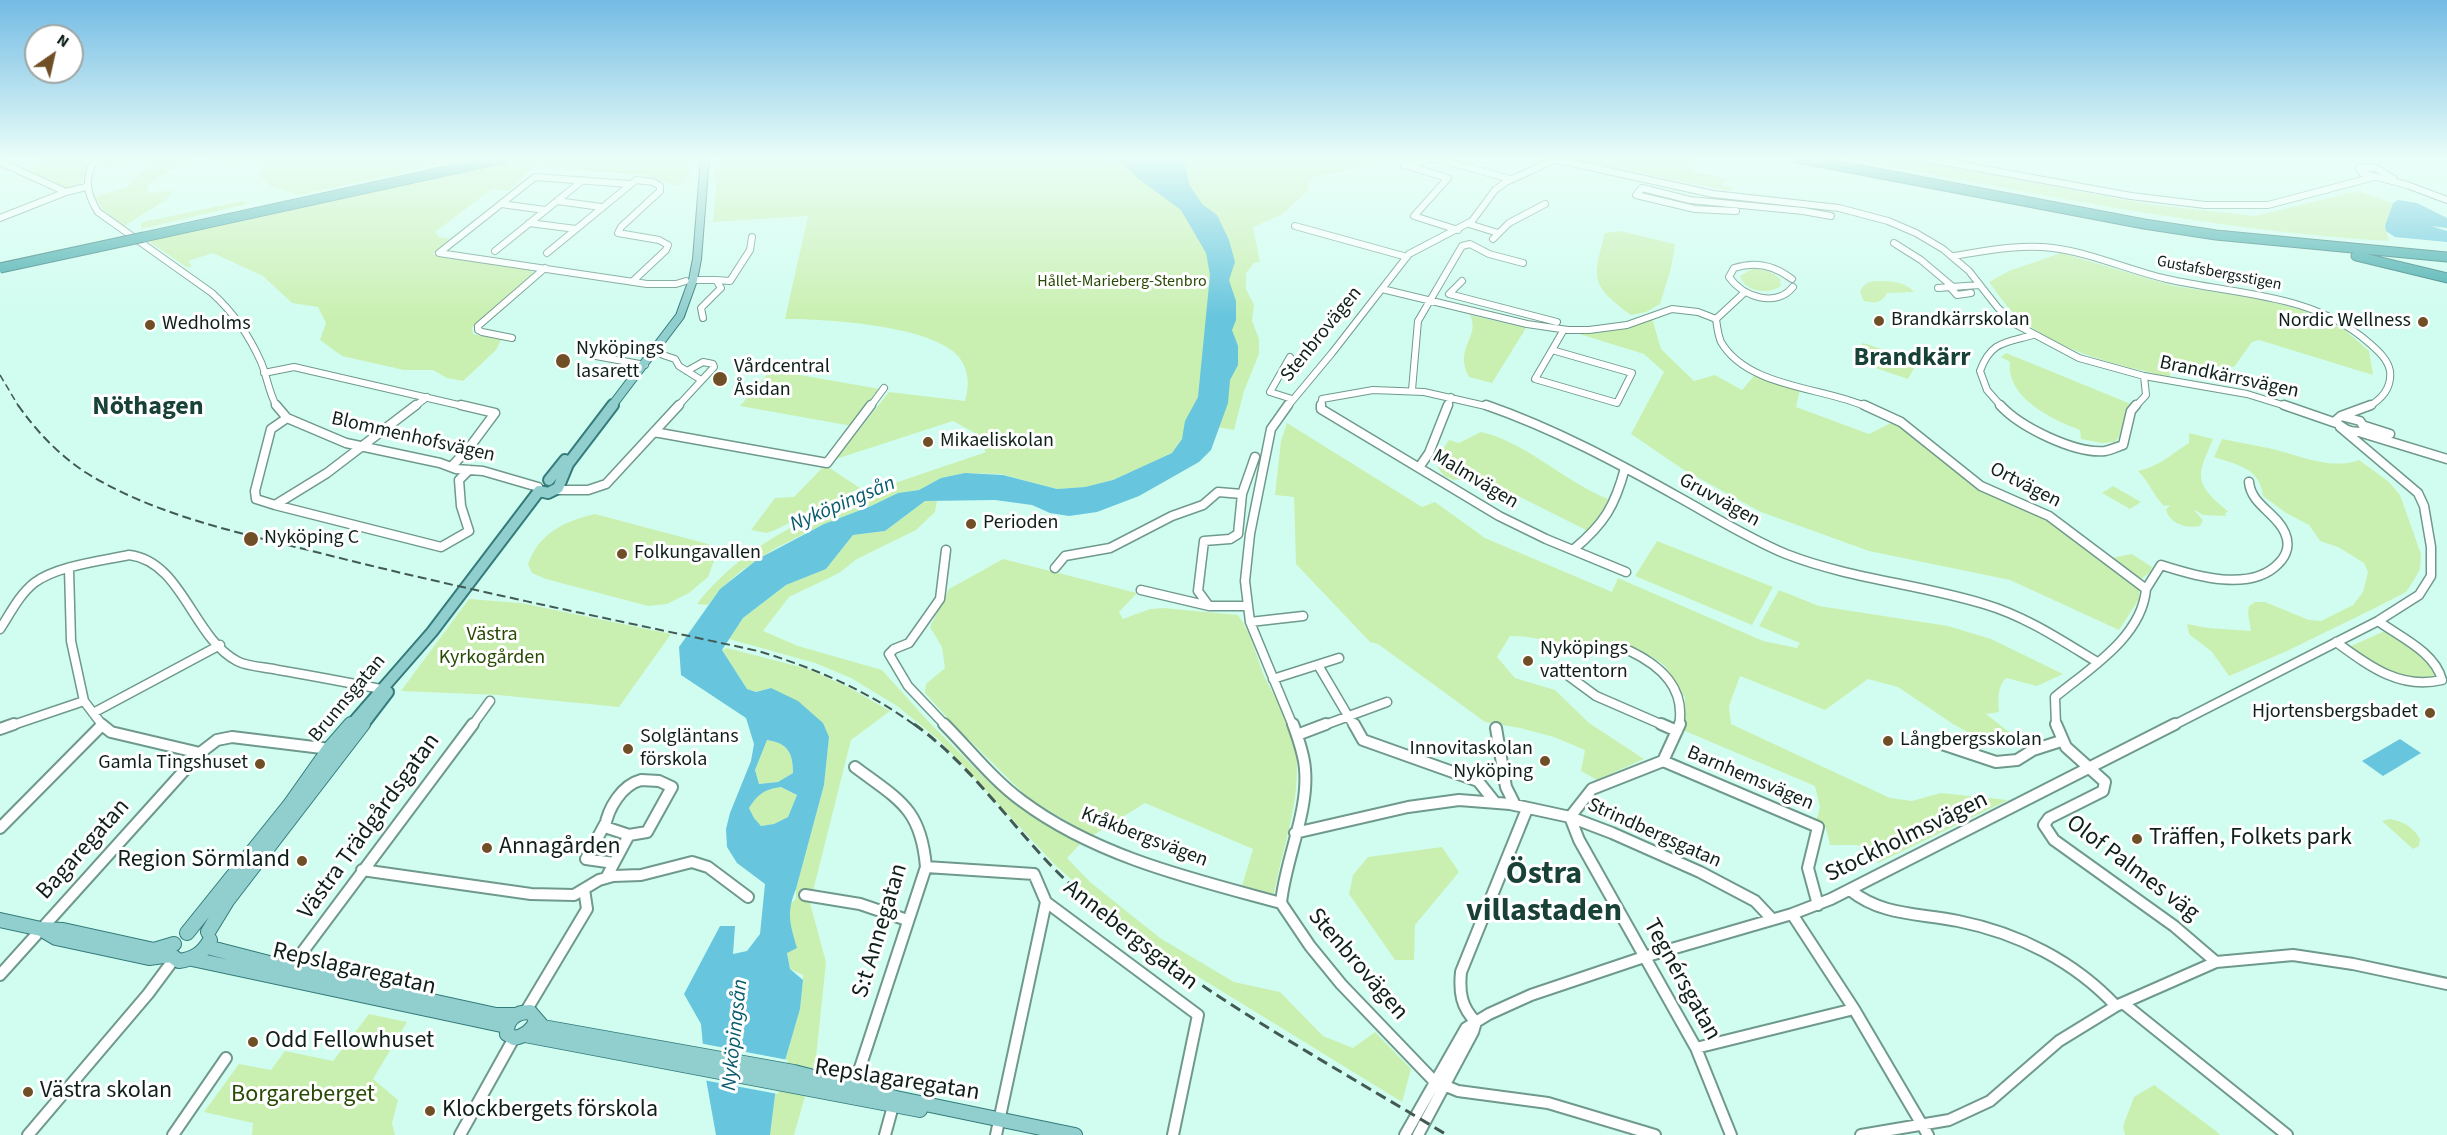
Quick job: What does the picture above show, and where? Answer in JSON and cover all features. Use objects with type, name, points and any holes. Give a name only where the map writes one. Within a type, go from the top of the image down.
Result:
[{"type":"highway","points":[[0,268],[250,211]]},
{"type":"highway","points":[[0,263],[256,211]]},
{"type":"highway","points":[[2076,211],[2144,224],[2364,258],[2447,278]]},
{"type":"highway","points":[[2101,211],[2216,230],[2447,252]]},
{"type":"highway","points":[[2240,238],[2447,257]]},
{"type":"main road","name":"Brunnsgatan","points":[[690,281],[696,211]]},
{"type":"main road","name":"Brunnsgatan","points":[[179,956],[187,933],[568,464],[671,328],[690,281],[699,211]]},
{"type":"main road","name":"Brunnsgatan","points":[[208,932],[227,901],[333,754]]},
{"type":"main road","name":"Repslagaregatan","points":[[0,920],[41,929],[56,938],[149,958],[179,956],[287,973]]},
{"type":"main road","points":[[179,956],[207,946],[211,937],[208,932],[200,930],[187,933]]},
{"type":"main road","name":"Repslagaregatan","points":[[207,946],[287,973],[429,1011],[520,1024],[851,1092],[896,1098],[997,1127]]},
{"type":"main road","name":"Repslagaregatan","points":[[851,1092],[893,1106],[997,1127],[1075,1135]]},
{"type":"street","points":[[0,218],[18,211]]},
{"type":"street","points":[[97,211],[224,304],[249,338],[275,404],[287,418],[271,429],[255,491],[256,498],[275,505],[441,547],[469,531],[461,512],[459,496],[459,480],[469,470]]},
{"type":"street","points":[[492,211],[439,253],[668,285],[690,281],[730,281],[750,250],[752,237]]},
{"type":"street","points":[[495,251],[544,211]]},
{"type":"street","points":[[547,253],[596,211]]},
{"type":"street","points":[[633,281],[666,250],[668,245],[659,240],[618,233],[621,227],[638,211]]},
{"type":"street","points":[[1419,211],[1414,216],[1455,231],[1470,244],[1495,257],[1523,263]]},
{"type":"street","name":"Stenbrovägen","points":[[1438,1083],[1341,984],[1310,946],[1281,903],[1285,869],[1295,833],[1305,770],[1297,735],[1250,622],[1247,606],[1246,565],[1271,429],[1292,399],[1332,353],[1407,257],[1420,246],[1469,224],[1481,211]]},
{"type":"street","points":[[1469,224],[1496,236],[1516,219],[1532,211]]},
{"type":"street","points":[[1803,211],[1831,216]]},
{"type":"street","name":"Brandkärrsvägen","points":[[1850,211],[1916,233],[1953,256],[2005,315],[2033,335],[2079,358],[2144,376],[2228,390],[2339,421],[2362,447],[2424,501]]},
{"type":"street","points":[[529,223],[576,229]]},
{"type":"street","points":[[1295,226],[1407,257]]},
{"type":"street","points":[[1894,243],[1922,260],[1958,295],[1971,293]]},
{"type":"street","points":[[1412,390],[1419,321],[1462,246],[1470,244]]},
{"type":"street","name":"Gustafsbergsstigen","points":[[1953,256],[2025,246],[2070,251],[2187,284],[2264,294],[2322,313],[2342,322],[2367,340],[2389,367],[2390,380],[2382,399],[2339,421]]},
{"type":"street","points":[[1792,279],[1771,267],[1742,265],[1734,268],[1729,277],[1737,288],[1745,292],[1777,297],[1785,295],[1793,287]]},
{"type":"street","points":[[512,338],[482,332],[478,330],[478,326],[545,268]]},
{"type":"street","points":[[703,318],[701,308],[721,288],[716,280]]},
{"type":"street","points":[[1462,281],[1449,294],[1557,322]]},
{"type":"street","points":[[1938,288],[1979,285]]},
{"type":"street","points":[[1383,287],[1419,299],[1430,299],[1563,331],[1615,328],[1671,308],[1695,311],[1716,319],[1745,292]]},
{"type":"street","points":[[1494,316],[1505,301]]},
{"type":"street","name":"Ortvägen","points":[[1716,319],[1720,340],[1736,361],[1774,380],[1848,398],[1888,415],[1927,440],[1981,486],[2049,516],[2146,589]]},
{"type":"street","points":[[1551,350],[1632,373],[1617,403],[1535,379],[1551,350],[1563,331]]},
{"type":"street","name":"Brandkärrsvägen","points":[[2033,335],[1992,349],[1984,358],[1980,370],[1989,392],[2011,416],[2044,436],[2087,449],[2104,451],[2119,448],[2123,445],[2131,411],[2146,395],[2144,376]]},
{"type":"street","points":[[642,352],[595,350],[596,356],[645,364]]},
{"type":"street","points":[[663,355],[675,358],[679,366],[701,380]]},
{"type":"street","points":[[1290,357],[1270,392],[1292,399]]},
{"type":"street","points":[[654,432],[714,367],[713,364],[703,362],[687,371]]},
{"type":"street","points":[[264,373],[294,367],[495,413],[477,434],[466,453],[450,467]]},
{"type":"street","points":[[654,432],[827,463],[884,388]]},
{"type":"street","name":"Gruvvägen","points":[[1322,399],[1340,394],[1376,390],[1412,390],[1493,406],[1542,425],[1761,543],[1800,559],[1857,576],[1985,604],[2025,619],[2097,662]]},
{"type":"street","points":[[275,505],[327,473],[427,397]]},
{"type":"street","points":[[1420,466],[1429,453],[1451,397]]},
{"type":"street","name":"Malmvägen","points":[[1322,399],[1322,409],[1362,430],[1460,494],[1503,518],[1626,572]]},
{"type":"street","points":[[2362,447],[2364,410]]},
{"type":"street","name":"Blommenhofsvägen","points":[[287,418],[335,439],[361,446],[521,481],[587,490],[606,484],[654,432]]},
{"type":"street","points":[[2339,421],[2352,418],[2362,429],[2447,454]]},
{"type":"street","points":[[2339,421],[2447,459]]},
{"type":"street","points":[[1209,606],[1198,591],[1204,541],[1230,539],[1238,534],[1242,494],[1255,457]]},
{"type":"street","points":[[1574,549],[1600,527],[1612,511],[1625,468]]},
{"type":"street","points":[[2090,769],[2061,741],[2054,716],[2055,697],[2097,662],[2125,634],[2146,606],[2146,589],[2161,565],[2203,576],[2236,579],[2264,573],[2280,564],[2288,551],[2285,533],[2274,516],[2253,497],[2248,490],[2248,482]]},
{"type":"street","points":[[1055,568],[1065,556],[1110,548],[1172,516],[1203,505],[1218,492],[1242,494]]},
{"type":"street","name":"Stockholmsvägen","points":[[1476,1022],[1509,1003],[1531,995],[1644,957],[1818,905],[2378,621],[2420,594],[2430,582],[2434,563],[2424,501]]},
{"type":"street","name":"Kråkbergsvägen","points":[[946,550],[940,599],[909,644],[890,651],[889,654],[896,673],[915,696],[1022,801],[1088,840],[1149,863],[1281,903]]},
{"type":"street","points":[[0,629],[35,581],[69,569],[129,555],[155,563],[220,645],[238,662],[385,690]]},
{"type":"street","points":[[69,569],[71,641],[84,701],[102,725],[111,732],[200,753]]},
{"type":"street","points":[[1141,590],[1209,606],[1247,606]]},
{"type":"street","points":[[1250,622],[1303,616]]},
{"type":"street","points":[[2336,642],[2397,681],[2430,684],[2442,680],[2437,663],[2378,621]]},
{"type":"street","points":[[93,713],[220,645]]},
{"type":"street","points":[[1630,651],[1645,657],[1662,669],[1680,695],[1680,724],[1663,761]]},
{"type":"street","points":[[1273,679],[1339,658]]},
{"type":"street","points":[[1318,665],[1363,740],[1478,781],[1494,801]]},
{"type":"street","points":[[1562,671],[1596,696],[1677,731]]},
{"type":"street","points":[[0,729],[84,701]]},
{"type":"street","name":"Västra Trädgårdsgatan","points":[[287,973],[489,701]]},
{"type":"street","points":[[1297,735],[1387,702]]},
{"type":"street","points":[[0,828],[102,725]]},
{"type":"street","points":[[1496,728],[1506,787],[1515,805]]},
{"type":"street","name":"Bagaregatan","points":[[0,975],[200,753],[217,740],[232,737],[333,754]]},
{"type":"street","points":[[1942,744],[1996,762],[2017,760],[2033,750],[2061,741]]},
{"type":"street","name":"Barnhemsvägen","points":[[1570,816],[1592,789],[1663,761],[1818,827],[1808,868],[1818,905]]},
{"type":"street","name":"S:t Annegatan","points":[[851,1092],[926,867],[924,838],[908,807],[855,767]]},
{"type":"street","name":"Olof Palmes väg","points":[[2090,769],[2105,782],[2103,791],[2049,818],[2044,825],[2054,840],[2174,926],[2216,962]]},
{"type":"street","points":[[605,824],[605,827],[629,835],[648,832],[672,787],[665,782],[638,778],[628,782],[605,824],[586,860],[614,863]]},
{"type":"street","name":"Strindbergsgatan","points":[[1295,833],[1408,807],[1459,800],[1494,801],[1570,816],[1700,872],[1755,901],[1772,919]]},
{"type":"street","points":[[1406,1135],[1473,1032],[1476,1022],[1469,1016],[1460,1000],[1461,972],[1527,809]]},
{"type":"street","name":"Tegnérsgatan","points":[[1570,816],[1579,840],[1696,1048],[1731,1135]]},
{"type":"street","points":[[606,878],[629,835]]},
{"type":"street","points":[[362,870],[531,894],[574,895],[606,878],[641,874],[692,862],[708,867],[748,897]]},
{"type":"street","name":"Annebergsgatan","points":[[926,867],[1034,874],[1046,902],[1198,1015],[1173,1135]]},
{"type":"street","points":[[460,1135],[520,1024],[587,909],[584,890]]},
{"type":"street","points":[[1850,890],[1867,903],[1884,910],[1958,922],[2016,939],[2076,969],[2287,1135]]},
{"type":"street","points":[[805,895],[860,904],[907,920]]},
{"type":"street","points":[[997,1127],[1046,902]]},
{"type":"street","points":[[1792,914],[1854,1009],[1926,1131]]},
{"type":"street","points":[[1862,1135],[1926,1131],[1990,1101],[2059,1041],[2120,1004],[2216,962],[2243,957],[2293,954],[2447,984]]},
{"type":"street","points":[[28,1135],[179,956]]},
{"type":"street","points":[[1696,1048],[1854,1009]]},
{"type":"street","points":[[173,1135],[226,1058]]},
{"type":"street","points":[[1418,1135],[1438,1083]]},
{"type":"street","points":[[1438,1083],[1458,1091],[1548,1103],[1655,1135]]},
{"type":"street","points":[[885,1135],[893,1106]]},
{"type":"green space","points":[[104,211],[148,211],[124,226]]},
{"type":"green space","points":[[195,211],[218,211],[141,229],[141,223]]},
{"type":"green space","points":[[275,211],[463,211],[435,232],[439,237],[452,239],[432,254],[530,269],[533,274],[472,328],[473,334],[501,340],[496,350],[463,381],[447,378],[433,370],[404,370],[342,356],[320,340],[326,323],[318,307],[292,303],[263,276],[213,253],[188,261],[192,266],[188,268],[145,239]]},
{"type":"green space","name":"Hållet-Marieberg-Stenbro","points":[[714,211],[1286,211],[1253,227],[1260,262],[1254,263],[1246,273],[1246,289],[1254,305],[1252,321],[1259,339],[1259,354],[1244,391],[1234,430],[1187,422],[1182,439],[1172,453],[1113,480],[1085,487],[1057,489],[1001,474],[965,473],[941,478],[919,490],[898,493],[824,524],[776,548],[741,571],[720,589],[708,605],[697,604],[724,574],[756,549],[791,527],[868,493],[986,452],[975,433],[953,421],[836,459],[889,392],[965,401],[968,383],[964,365],[956,354],[942,344],[900,330],[849,322],[785,319],[808,216],[713,222]]},
{"type":"green space","points":[[2135,211],[2210,211],[2255,216],[2276,211],[2390,211],[2385,226],[2389,241],[2321,236]]},
{"type":"green space","points":[[1620,231],[1675,244],[1671,268],[1660,304],[1646,312],[1631,315],[1608,296],[1598,280],[1598,261],[1605,233]]},
{"type":"green space","points":[[2061,253],[2174,286],[2261,299],[2306,311],[2345,330],[2369,351],[2373,375],[2259,340],[2252,342],[2234,367],[2169,362],[2170,377],[2130,368],[2072,349],[2053,340],[2019,318],[1989,282],[2009,271]]},
{"type":"green space","points":[[1752,269],[1774,274],[1780,279],[1781,286],[1764,291],[1746,286],[1740,276]]},
{"type":"green space","points":[[1873,281],[1901,283],[1914,292],[1887,293],[1877,302],[1864,301],[1860,292],[1865,285]]},
{"type":"green space","points":[[1470,315],[1526,328],[1492,383],[1469,377],[1465,367],[1465,350],[1472,330]]},
{"type":"green space","points":[[1652,318],[1661,349],[1694,381],[1715,375],[1742,390],[1754,376],[1800,389],[1796,407],[1869,434],[1893,422],[1929,448],[1965,479],[1987,493],[2053,521],[2139,589],[2139,599],[2119,630],[2010,580],[1869,551],[1761,512],[1684,470],[1631,434],[1664,372],[1644,354],[1576,333],[1616,330]]},
{"type":"green space","points":[[1863,343],[1918,361],[1908,379],[1852,360]]},
{"type":"green space","points":[[2006,353],[2131,404],[2115,442],[2102,443],[2081,439],[2080,430],[2033,406],[2015,386],[2010,362],[2001,357]]},
{"type":"green space","points":[[771,370],[880,389],[852,426],[740,406]]},
{"type":"green space","points":[[1287,423],[1422,507],[1435,502],[1485,538],[1612,592],[1618,578],[1763,641],[1797,648],[1800,643],[1759,626],[1779,590],[1819,606],[1948,626],[1991,639],[2063,674],[2037,686],[2006,678],[1998,698],[1999,712],[1986,714],[2009,732],[2003,740],[1983,741],[1898,687],[1868,679],[1825,710],[1740,676],[1729,706],[1731,724],[1890,798],[1912,801],[1941,793],[2008,800],[1878,863],[1858,845],[1830,845],[1826,828],[1816,822],[1820,807],[1815,786],[1685,731],[1685,698],[1665,666],[1654,658],[1629,647],[1604,644],[1568,652],[1554,644],[1540,640],[1510,636],[1497,657],[1515,678],[1555,690],[1589,723],[1644,759],[1597,780],[1581,771],[1585,750],[1554,737],[1485,722],[1378,644],[1370,642],[1296,564],[1294,497],[1275,495],[1281,441]]},
{"type":"green space","points":[[1481,432],[1514,444],[1576,483],[1608,499],[1601,518],[1588,531],[1480,477],[1454,480],[1444,476],[1438,468],[1441,452],[1449,440],[1459,443]]},
{"type":"green space","points":[[2189,433],[2213,439],[2203,465],[2201,479],[2209,494],[2228,512],[2225,513],[2226,516],[2203,515],[2193,509],[2203,520],[2200,526],[2195,527],[2185,526],[2171,519],[2166,510],[2170,505],[2164,506],[2138,471],[2160,462],[2189,443]]},
{"type":"green space","points":[[2222,439],[2325,463],[2337,464],[2359,460],[2389,482],[2400,495],[2421,554],[2420,569],[2406,592],[2287,651],[2229,676],[2212,652],[2189,634],[2187,624],[2251,631],[2248,613],[2249,606],[2255,602],[2265,602],[2309,620],[2321,621],[2353,605],[2363,592],[2368,572],[2364,563],[2338,547],[2320,541],[2309,525],[2286,513],[2263,496],[2253,473],[2239,465],[2214,457]]},
{"type":"green space","points":[[825,465],[860,488],[775,530],[767,533],[751,530],[775,498],[794,497]]},
{"type":"green space","points":[[2113,486],[2141,502],[2130,509],[2102,493]]},
{"type":"green space","points":[[925,501],[937,501],[935,512],[916,530],[857,559],[839,573],[789,597],[763,631],[798,646],[882,670],[929,722],[988,781],[1019,804],[1081,843],[1067,858],[1090,882],[1160,938],[1234,982],[1280,992],[1323,1036],[1353,1048],[1375,1032],[1411,1069],[1402,1102],[1184,968],[1104,908],[1055,865],[939,740],[897,706],[851,678],[815,663],[729,639],[743,618],[786,585],[826,569],[853,535],[885,531]]},
{"type":"green space","name":"Folkungavallen","points":[[595,514],[708,544],[712,547],[714,561],[708,577],[689,593],[667,604],[648,606],[546,579],[532,573],[528,564],[546,536],[573,520]]},
{"type":"green space","points":[[1657,541],[1773,587],[1752,625],[1635,576]]},
{"type":"green space","points":[[2132,554],[2152,567],[2150,572],[2140,580],[2111,558]]},
{"type":"green space","points":[[1003,559],[1137,593],[1119,612],[1123,619],[1150,609],[1163,608],[1238,615],[1250,637],[1265,678],[1289,724],[1297,759],[1295,798],[1274,894],[1242,886],[1253,849],[1145,803],[1092,836],[1028,798],[925,693],[926,684],[945,668],[942,647],[930,627],[949,589]]},
{"type":"green space","name":"Västra Kyrkogården","points":[[469,599],[521,603],[671,634],[619,707],[498,695],[401,691]]},
{"type":"green space","points":[[2385,631],[2440,667],[2438,678],[2414,679],[2393,674],[2354,651],[2351,646]]},
{"type":"green space","points":[[727,648],[808,669],[848,687],[890,711],[851,740],[810,903],[826,962],[816,1058],[794,1135],[770,1135],[775,1095],[800,1009],[803,980],[803,975],[790,969],[787,952],[796,947],[789,919],[790,904],[796,899],[796,889],[824,785],[829,737],[771,688],[756,692],[747,689],[722,650]]},
{"type":"green space","points":[[767,740],[774,741],[788,750],[793,773],[778,782],[759,784],[755,770]]},
{"type":"green space","points":[[781,787],[797,795],[788,817],[774,824],[761,826],[749,808],[762,793]]},
{"type":"green space","points":[[2390,819],[2404,823],[2411,828],[2420,839],[2419,846],[2413,849],[2382,821]]},
{"type":"green space","points":[[1442,847],[1459,872],[1415,925],[1414,960],[1395,960],[1349,894],[1353,875],[1368,857]]},
{"type":"green space","name":"Borgareberget","points":[[369,1014],[407,1022],[373,1079],[398,1100],[392,1123],[395,1135],[252,1135],[253,1123],[204,1112],[239,1064],[271,1070],[285,1051],[333,1061]]},
{"type":"green space","points":[[2154,1085],[2220,1135],[2125,1135],[2123,1126],[2134,1097]]},
{"type":"water","name":"Nyköpingsån","points":[[1182,211],[1212,211],[1217,215],[1229,240],[1235,262],[1229,280],[1236,301],[1236,320],[1232,330],[1238,346],[1238,365],[1230,380],[1228,403],[1211,450],[1199,462],[1139,496],[1097,512],[1069,516],[1050,513],[1032,505],[995,500],[925,501],[885,531],[853,535],[826,569],[786,585],[743,618],[722,650],[747,689],[756,692],[771,688],[798,701],[823,723],[829,737],[824,785],[790,911],[797,948],[787,953],[790,969],[803,980],[800,1009],[775,1095],[770,1135],[716,1135],[706,1079],[701,1024],[684,994],[720,926],[735,926],[733,954],[747,951],[760,934],[765,884],[737,863],[727,847],[726,829],[730,813],[751,761],[754,744],[746,718],[681,675],[679,647],[720,589],[758,559],[824,524],[898,493],[919,490],[941,478],[965,473],[1003,475],[1057,489],[1085,487],[1113,480],[1172,453],[1182,439],[1185,421],[1198,397],[1210,275],[1206,253]],"holes":[[[767,740],[774,741],[788,750],[793,773],[778,782],[759,784],[755,770]],[[781,787],[797,795],[788,817],[774,824],[761,826],[749,808],[762,793],[771,789]]]},
{"type":"water","points":[[2390,211],[2433,211],[2447,218],[2447,228],[2431,226],[2447,231],[2447,242],[2395,237],[2386,231],[2385,226]]},
{"type":"water","name":"Hjortensbergsbadet","points":[[2400,739],[2421,753],[2383,776],[2362,761]]},
{"type":"pier","points":[[699,1043],[788,1060],[778,1094],[703,1080]]},
{"type":"tunnel","points":[[642,352],[663,355]]},
{"type":"railway","points":[[0,375],[19,407]]},
{"type":"railway","points":[[18,405],[48,442],[85,472],[112,487],[169,512],[199,522],[374,567],[758,651],[800,665],[860,691],[916,726]]},
{"type":"railway","points":[[914,724],[960,763],[1061,876],[1125,930],[1260,1023],[1447,1135]]},
{"type":"place","name":"Brandkärrskolan","points":[[1879,321]]},
{"type":"place","name":"Nordic Wellness","points":[[2423,322]]},
{"type":"place","name":"Wedholms","points":[[150,325]]},
{"type":"place","name":"Nyköpings lasarett","points":[[563,361]]},
{"type":"place","name":"Vårdcentral Åsidan","points":[[720,379]]},
{"type":"place","name":"Mikaeliskolan","points":[[928,442]]},
{"type":"place","name":"Perioden","points":[[971,524]]},
{"type":"place","name":"Nyköping C","points":[[251,539]]},
{"type":"place","name":"Folkungavallen","points":[[622,554]]},
{"type":"place","name":"Nyköpings vattentorn","points":[[1528,661]]},
{"type":"place","name":"Hjortensbergsbadet","points":[[2430,713]]},
{"type":"place","name":"Långbergsskolan","points":[[1888,741]]},
{"type":"place","name":"Solgläntans förskola","points":[[628,749]]},
{"type":"place","name":"Innovitaskolan Nyköping","points":[[1545,761]]},
{"type":"place","name":"Gamla Tingshuset","points":[[260,764]]},
{"type":"place","name":"Träffen, Folkets park","points":[[2137,839]]},
{"type":"place","name":"Annagården","points":[[487,848]]},
{"type":"place","name":"Region Sörmland","points":[[302,861]]},
{"type":"place","name":"Odd Fellowhuset","points":[[253,1042]]},
{"type":"place","name":"Västra skolan","points":[[28,1092]]},
{"type":"place","name":"Klockbergets förskola","points":[[430,1111]]},
{"type":"district","name":"Brandkärr","points":[[1912,359]]},
{"type":"district","name":"Nöthagen","points":[[148,408]]},
{"type":"district","name":"Östra villastaden","points":[[1544,894]]}]
